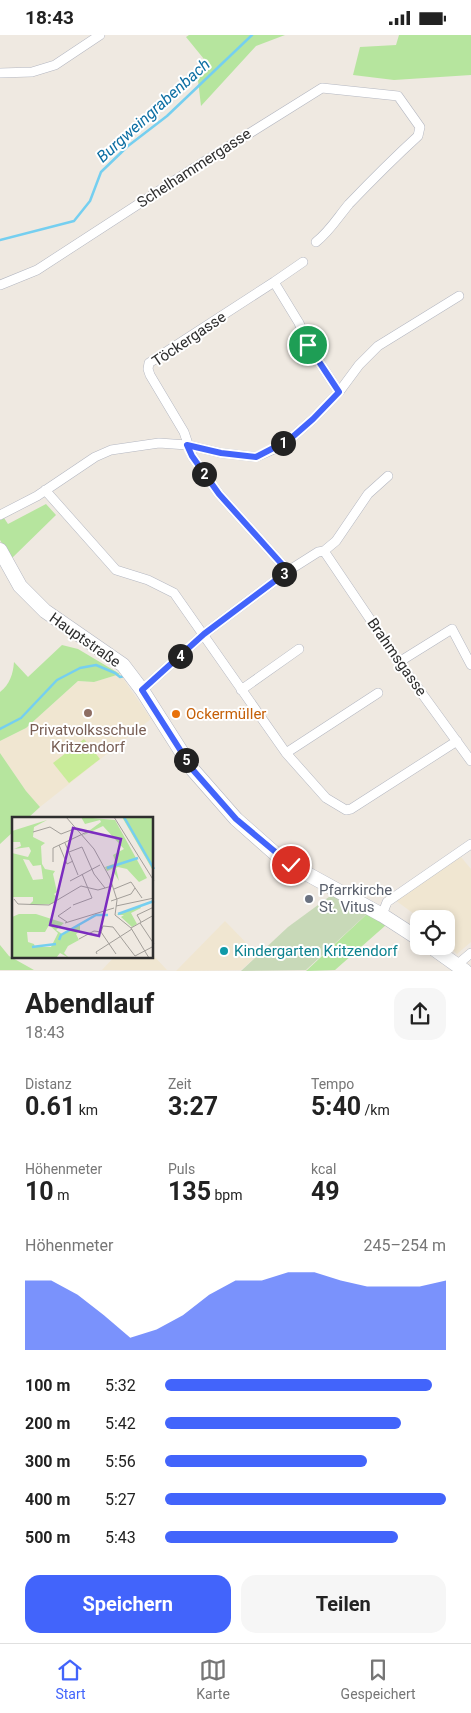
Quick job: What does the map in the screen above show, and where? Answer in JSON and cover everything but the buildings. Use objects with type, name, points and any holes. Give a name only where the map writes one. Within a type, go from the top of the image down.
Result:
[{"type":"main road","name":"Hauptstraße","points":[[0,550],[20,586],[45,611],[123,665],[142,690],[193,770],[236,819],[291,865],[382,915],[410,933]]},
{"type":"main road","points":[[443,955],[461,967]]},
{"type":"street","points":[[0,73],[32,72],[54,65],[100,35]]},
{"type":"street","name":"Schelhammergasse","points":[[0,285],[37,270],[322,88],[398,96],[420,127],[418,136],[388,163],[347,207],[326,234],[316,242]]},
{"type":"street","name":"Töckergasse","points":[[187,445],[184,432],[150,375],[149,363],[274,283],[303,261]]},
{"type":"street","points":[[274,283],[299,323],[308,345],[339,392]]},
{"type":"street","points":[[0,515],[44,491],[95,457],[112,450],[159,443],[187,445],[221,453],[256,457],[289,440],[313,419],[339,392],[359,365],[378,346],[460,296]]},
{"type":"street","points":[[187,445],[192,456],[219,494],[288,571]]},
{"type":"street","points":[[142,690],[204,634],[288,571],[318,552],[324,551],[336,541],[368,494],[388,475]]},
{"type":"street","points":[[44,491],[116,570],[148,580],[174,593],[286,753],[326,798],[346,810],[351,809],[457,741]]},
{"type":"street","name":"Brahmsgasse","points":[[324,551],[399,662],[471,761]]},
{"type":"street","points":[[399,662],[452,629],[471,665]]},
{"type":"street","points":[[241,690],[299,649]]},
{"type":"street","points":[[286,753],[378,693]]},
{"type":"street","points":[[382,915],[387,902],[471,843]]},
{"type":"street","points":[[461,967],[471,953]]},
{"type":"shaded area","points":[[120,674],[151,719],[40,807],[26,791],[0,753],[0,741],[26,728],[78,681],[94,682]]},
{"type":"shaded area","points":[[461,857],[471,869],[471,942],[457,954],[455,952],[455,910],[410,911],[395,900]]},
{"type":"shaded area","points":[[225,921],[258,955],[241,970],[176,971]]},
{"type":"shaded area","points":[[154,956],[167,970],[102,970],[113,958],[154,958]]},
{"type":"green space","points":[[189,35],[285,35],[256,46],[201,106],[198,80],[208,64],[186,37]]},
{"type":"green space","points":[[399,35],[471,35],[471,75],[394,80],[353,75],[360,47],[396,45]]},
{"type":"green space","points":[[46,504],[56,515],[11,559],[0,540],[0,520],[4,518],[8,524]]},
{"type":"green space","points":[[62,645],[78,649],[120,674],[94,682],[78,681],[26,728],[0,741],[0,692],[10,679],[14,662],[28,677]]},
{"type":"green space","points":[[84,739],[100,759],[69,783],[53,763]]},
{"type":"green space","points":[[0,753],[26,791],[40,807],[29,817],[12,817],[12,833],[0,844]]},
{"type":"green space","points":[[333,894],[368,913],[306,970],[241,971],[288,927]]},
{"type":"green space","points":[[368,913],[386,925],[335,970],[306,971]]},
{"type":"green space","points":[[0,945],[9,956],[34,970],[0,970]]},
{"type":"waterway","name":"Burgweingrabenbach","points":[[0,240],[74,221],[90,201],[101,172],[128,146],[167,116],[252,35]]},
{"type":"waterway","points":[[0,729],[21,718],[57,680],[80,668],[96,665],[120,677],[125,676]]},
{"type":"place","name":"Privatvolksschule Kritzendorf","points":[[88,713]]},
{"type":"place","name":"Ockermüller","points":[[176,714]]},
{"type":"place","name":"Pfarrkirche St. Vitus","points":[[309,899]]},
{"type":"place","name":"Kindergarten Kritzendorf","points":[[224,951]]},
{"type":"route","points":[[291,865],[279,857],[236,819],[193,770],[142,690],[204,634],[288,571],[219,494],[192,456],[187,445],[221,453],[256,457],[289,440],[339,392],[308,345]]}]
